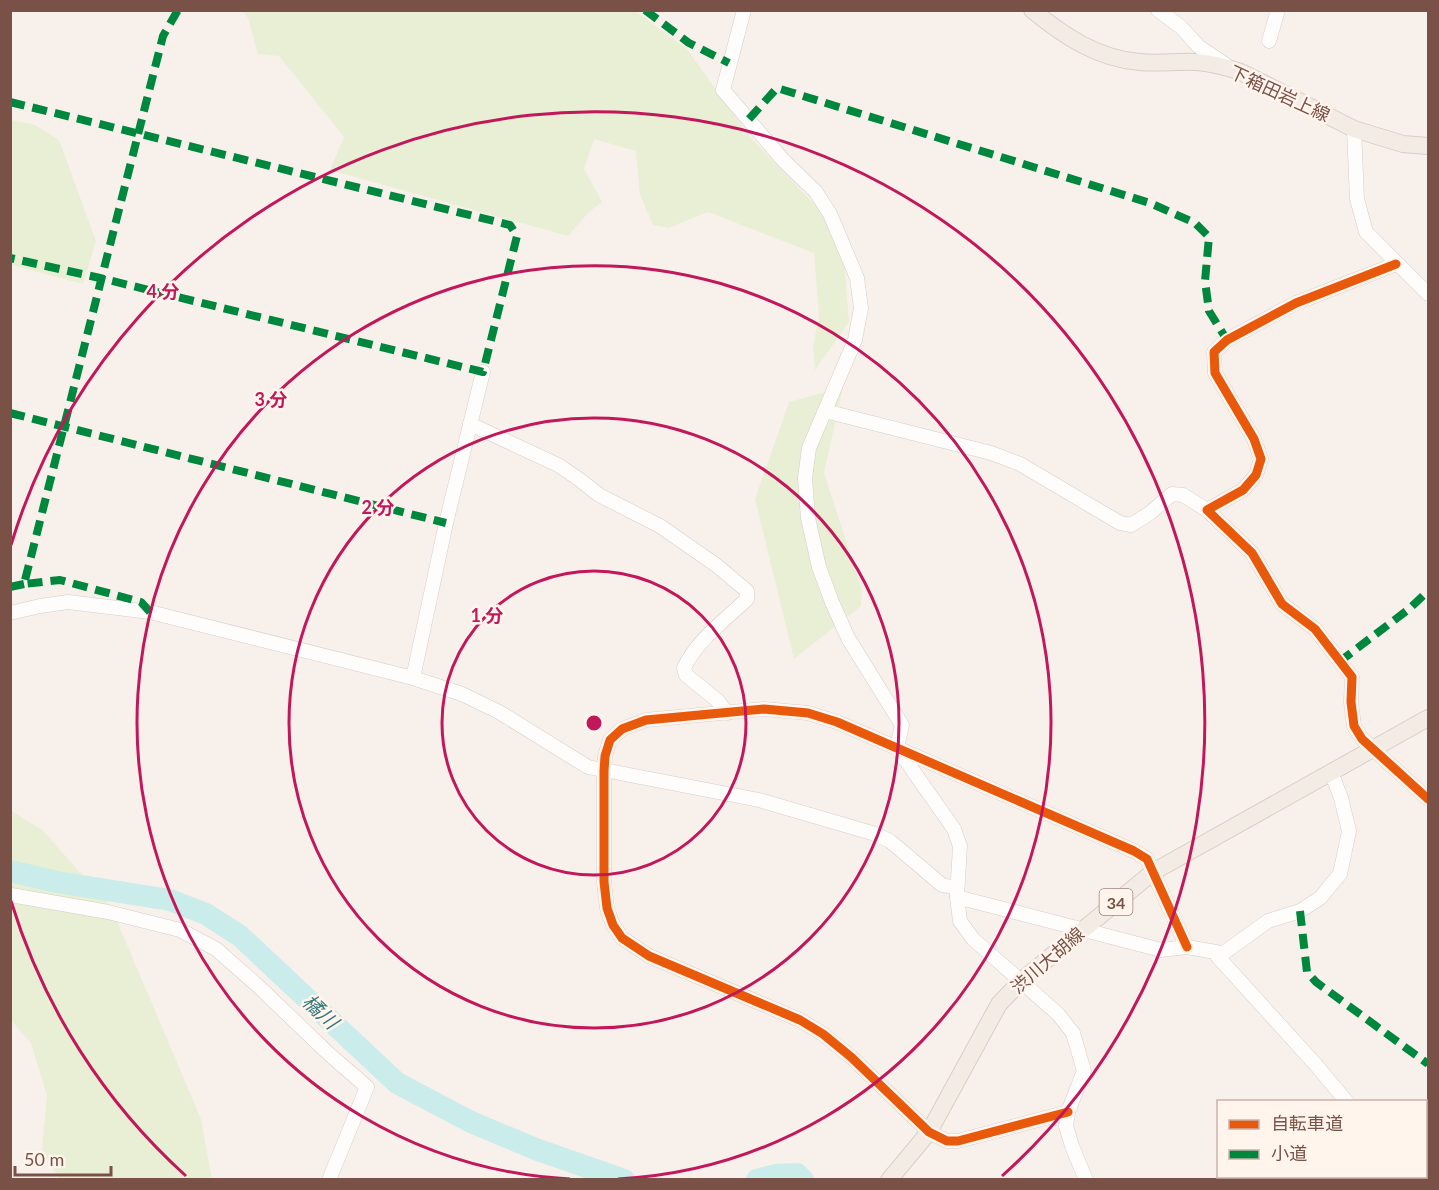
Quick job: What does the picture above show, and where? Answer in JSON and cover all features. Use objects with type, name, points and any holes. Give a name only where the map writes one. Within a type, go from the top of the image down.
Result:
[{"type":"main road","name":"下箱田岩上線","points":[[1032,10],[1051,26],[1103,56],[1141,63],[1195,62],[1230,68],[1354,129],[1403,144],[1428,146]]},
{"type":"main road","name":"渋川大胡線","points":[[889,1179],[929,1132],[999,1004],[1021,981],[1154,872],[1428,718]]},
{"type":"street","points":[[744,10],[723,90],[784,161],[816,192],[830,214],[856,278],[861,308],[855,340],[809,448],[805,478],[808,518],[819,567],[848,638],[902,725],[897,748],[954,829],[960,846],[957,893],[960,921],[973,939],[1058,1014],[1072,1034],[1084,1071],[1068,1112],[1066,1126],[1086,1179]]},
{"type":"street","points":[[1158,10],[1181,27],[1198,46],[1230,68]]},
{"type":"street","points":[[1269,41],[1278,10]]},
{"type":"street","points":[[1354,129],[1357,199],[1366,232],[1428,294]]},
{"type":"street","points":[[1208,510],[1243,490],[1256,475],[1261,459],[1254,439],[1215,373],[1214,352],[1227,340],[1296,303],[1396,264]]},
{"type":"street","points":[[412,678],[446,522],[483,372]]},
{"type":"street","points":[[825,411],[991,453],[1020,464],[1120,523],[1131,525],[1150,513],[1172,494],[1183,495],[1208,510],[1252,553],[1282,604],[1315,629],[1352,677],[1351,702],[1354,726],[1362,739],[1428,799]]},
{"type":"street","points":[[470,424],[558,465],[599,495],[660,526],[716,565],[747,591],[747,599],[707,636],[688,658],[684,668],[686,675],[718,701],[727,713]]},
{"type":"street","points":[[10,613],[68,602],[150,612],[412,678],[462,694],[499,712],[588,767],[759,800],[872,833],[890,841],[942,885],[957,893],[1081,931],[1161,950],[1187,946],[1216,952],[1346,1100]]},
{"type":"street","points":[[1068,1112],[947,1142],[929,1132],[851,1057],[823,1034],[800,1020],[650,956],[622,938],[613,925],[607,908],[604,882],[604,771],[605,756],[610,740],[622,729],[646,720],[764,709],[808,713],[837,722],[1148,859],[1187,946]]},
{"type":"street","points":[[1218,957],[1268,921],[1300,911],[1320,898],[1340,874],[1349,831],[1341,798],[1331,772]]},
{"type":"street","points":[[11,895],[108,912],[180,930],[216,949],[257,985],[367,1088],[329,1179]]},
{"type":"green space","points":[[242,11],[635,11],[687,49],[750,137],[821,211],[844,262],[849,322],[815,370],[813,347],[819,316],[814,253],[708,212],[668,228],[653,225],[640,195],[636,151],[594,139],[584,169],[602,202],[589,212],[568,236],[330,170],[344,137],[279,56],[258,54],[248,18]]},
{"type":"green space","points":[[11,120],[35,125],[59,140],[96,241],[83,284],[11,265]]},
{"type":"green space","points":[[843,387],[824,473],[862,590],[861,606],[794,659],[755,499],[789,402]]},
{"type":"green space","points":[[10,810],[42,830],[111,907],[201,1119],[212,1179],[59,1179],[42,1149],[47,1096],[31,1043],[11,1020]]},
{"type":"waterway","name":"橘川","points":[[10,871],[57,882],[170,900],[206,914],[240,936],[397,1083],[471,1122],[538,1150],[624,1180]]},
{"type":"waterway","name":"橘川","points":[[757,1180],[776,1175],[797,1174],[803,1180]]},
{"type":"marked path","points":[[150,612],[141,602],[60,580],[24,584],[163,36],[178,10]]},
{"type":"marked path","points":[[645,10],[689,43],[729,63]]},
{"type":"marked path","points":[[749,119],[777,88],[1150,203],[1195,223],[1209,237],[1205,281],[1209,311],[1227,340]]},
{"type":"marked path","points":[[10,102],[510,225],[517,236],[483,372],[10,258]]},
{"type":"marked path","points":[[10,413],[446,523]]},
{"type":"marked path","points":[[10,587],[24,584]]},
{"type":"marked path","points":[[1339,662],[1409,609],[1428,591]]},
{"type":"marked path","points":[[1300,911],[1307,972],[1316,982],[1428,1064]]},
{"type":"cycle path","points":[[1396,264],[1296,303],[1227,340],[1214,352],[1215,373],[1254,439],[1261,459],[1256,475],[1243,490],[1207,510],[1252,553],[1282,604],[1315,629],[1352,677],[1351,702],[1354,726],[1362,739],[1428,799]]},
{"type":"cycle path","points":[[1068,1112],[958,1141],[947,1141],[929,1132],[851,1057],[823,1034],[800,1020],[649,956],[622,938],[613,925],[607,908],[604,882],[604,771],[605,756],[610,740],[622,729],[646,720],[764,709],[808,713],[837,722],[1134,851],[1147,859],[1187,947]]}]
